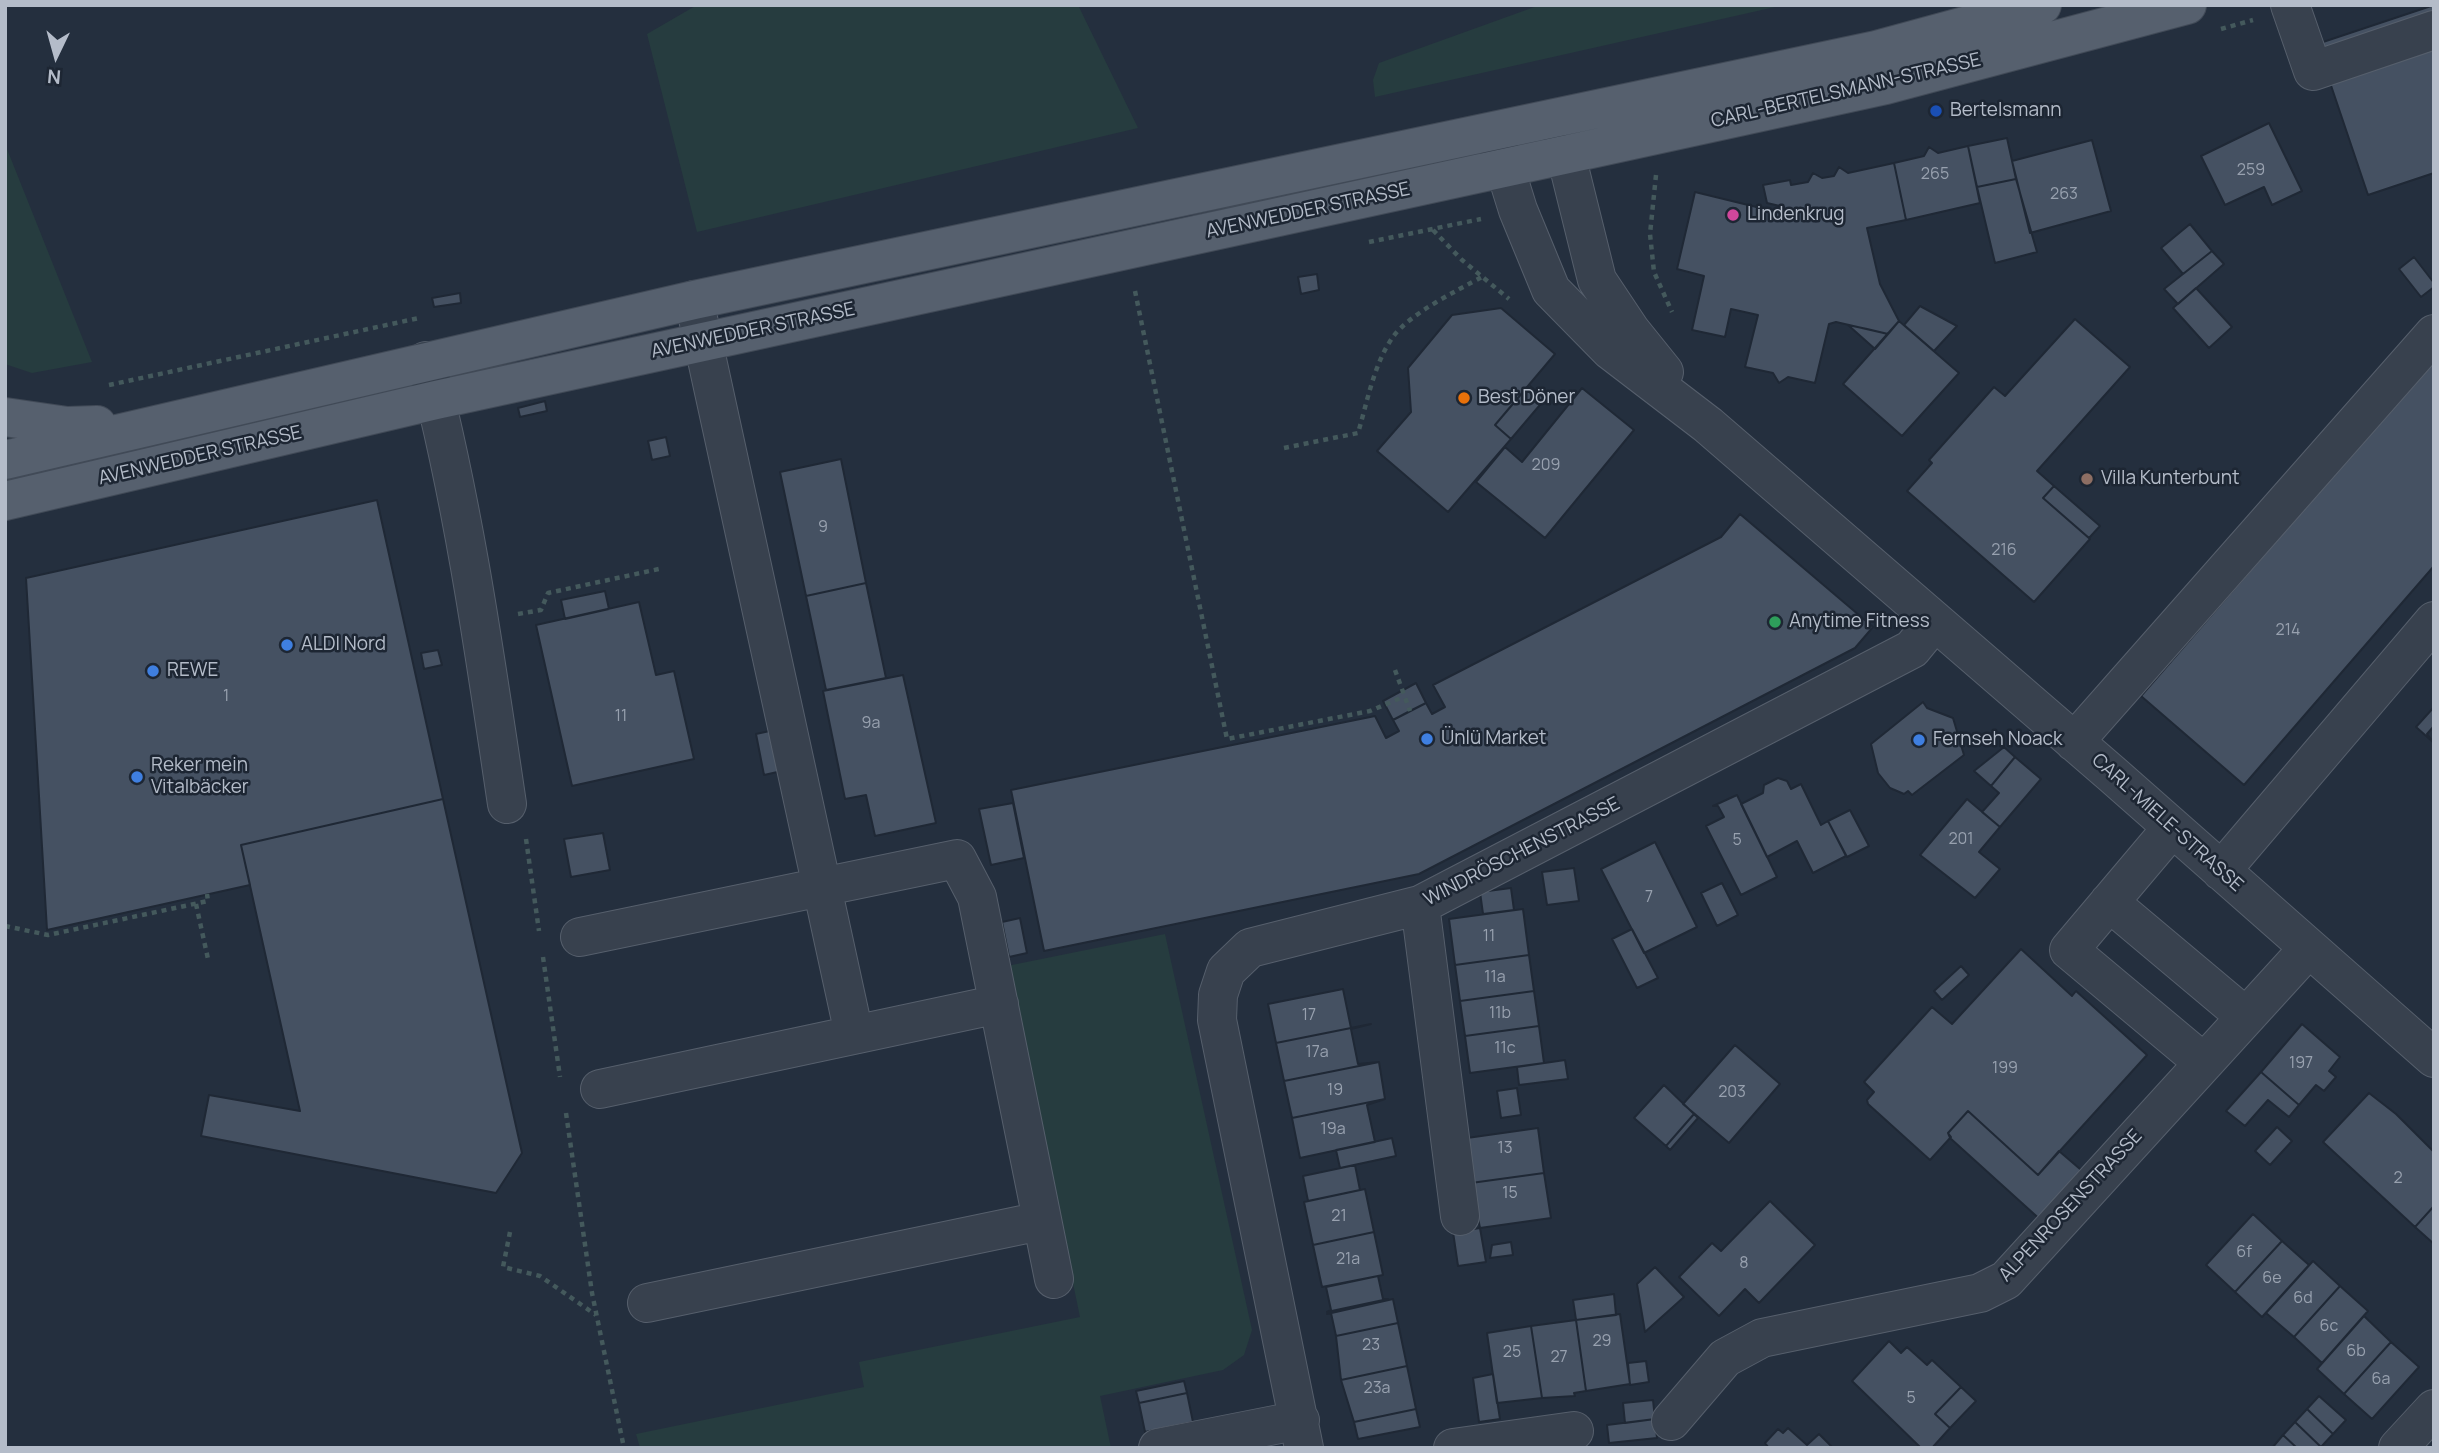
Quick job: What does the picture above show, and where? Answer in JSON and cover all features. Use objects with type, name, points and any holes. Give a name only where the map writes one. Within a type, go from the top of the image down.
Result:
[{"type":"main road","name":"CARL-BERTELSMANN-STRASSE","points":[[1494,129],[1876,50],[2042,5]]},
{"type":"main road","name":"CARL-BERTELSMANN-STRASSE","points":[[1503,169],[1886,85],[2187,5]]},
{"type":"main road","points":[[5,460],[694,300],[1494,129]]},
{"type":"main road","name":"AVENWEDDER STRASSE","points":[[5,501],[436,400],[1503,169]]},
{"type":"main road","points":[[5,417],[67,426],[162,423]]},
{"type":"street","points":[[2290,5],[2313,71],[2434,30]]},
{"type":"street","name":"CARL-MIELE-STRASSE","points":[[1557,117],[1597,280],[1630,331],[1707,425]]},
{"type":"street","name":"CARL-MIELE-STRASSE","points":[[1494,129],[1503,169],[1551,290],[1610,350],[1707,425],[2074,741],[2434,1058]]},
{"type":"street","points":[[694,300],[854,1034]]},
{"type":"street","points":[[2074,741],[2434,334]]},
{"type":"street","points":[[426,361],[480,622],[507,804]]},
{"type":"street","points":[[2221,871],[2434,621]]},
{"type":"street","name":"WINDRÖSCHENSTRASSE","points":[[1302,1434],[1217,1020],[1218,995],[1226,971],[1250,948],[1420,905],[1912,649],[1934,622]]},
{"type":"street","points":[[2172,828],[2069,950],[2204,1063]]},
{"type":"street","points":[[580,937],[957,859],[977,897],[1054,1279]]},
{"type":"street","points":[[2109,902],[2246,1017]]},
{"type":"street","points":[[1420,905],[1460,1216]]},
{"type":"street","name":"ALPENROSENSTRASSE","points":[[1671,1421],[1725,1358],[1762,1338],[1980,1293],[2006,1280],[2308,949]]},
{"type":"street","points":[[600,1089],[999,1004]]},
{"type":"street","points":[[647,1303],[1041,1221]]},
{"type":"street","points":[[2398,1448],[2434,1409]]},
{"type":"street","points":[[1453,1448],[1574,1431]]},
{"type":"street","points":[[1158,1448],[1302,1434]]},
{"type":"path","points":[[1657,180],[1650,234],[1654,272],[1675,321]]},
{"type":"path","points":[[1284,448],[1358,433],[1393,336],[1439,299],[1482,276]]},
{"type":"path","points":[[1135,291],[1227,739],[1370,711],[1403,697]]},
{"type":"path","points":[[480,622],[541,610],[548,593],[659,569]]},
{"type":"path","points":[[1395,670],[1410,711]]},
{"type":"path","points":[[507,804],[523,818],[540,940]]},
{"type":"path","points":[[5,926],[48,935],[208,901],[207,894]]},
{"type":"path","points":[[195,904],[208,958]]},
{"type":"path","points":[[542,953],[562,1089]]},
{"type":"path","points":[[564,1103],[597,1315],[624,1448]]},
{"type":"path","points":[[510,1233],[503,1267],[540,1276],[597,1315]]},
{"type":"green space","points":[[697,5],[1078,5],[1138,128],[697,232],[647,34]]},
{"type":"green space","points":[[1540,5],[1784,5],[1375,97],[1373,80],[1379,63]]},
{"type":"green space","points":[[5,144],[92,362],[32,373],[5,364]]},
{"type":"green space","points":[[1165,934],[1252,1330],[1244,1355],[1223,1370],[1100,1396],[1111,1448],[640,1448],[636,1434],[864,1387],[859,1362],[1080,1317],[1007,966]]},
{"type":"building","points":[[2434,5],[2434,173],[2368,195],[2317,44]]},
{"type":"building","points":[[2269,123],[2302,191],[2272,205],[2264,187],[2225,205],[2201,156]]},
{"type":"building","points":[[2007,138],[2016,179],[1977,187],[1968,146]]},
{"type":"building","points":[[2092,140],[2111,211],[2030,233],[2012,161]]},
{"type":"building","points":[[1968,146],[1980,203],[1906,220],[1894,163],[1924,156],[1929,147],[1938,153]]},
{"type":"building","points":[[1894,163],[1906,220],[1867,228],[1880,284],[1899,321],[1888,334],[1836,322],[1829,324],[1815,383],[1788,377],[1779,383],[1773,373],[1745,367],[1758,315],[1731,309],[1725,337],[1692,330],[1704,276],[1677,269],[1695,192],[1785,214],[1784,207],[1767,203],[1763,185],[1790,180],[1791,185],[1808,182],[1813,173],[1822,178],[1834,176],[1839,167],[1848,173]]},
{"type":"building","points":[[2016,179],[2037,252],[1995,263],[1977,187]]},
{"type":"building","points":[[2190,224],[2212,251],[2183,274],[2161,248]]},
{"type":"building","points":[[2212,251],[2224,264],[2178,304],[2164,289]]},
{"type":"building","points":[[2414,257],[2434,283],[2434,287],[2421,297],[2399,269]]},
{"type":"building","points":[[1317,274],[1319,290],[1301,294],[1298,277]]},
{"type":"building","points":[[2196,288],[2232,327],[2209,348],[2173,308]]},
{"type":"building","points":[[460,293],[461,303],[434,307],[432,298]]},
{"type":"building","points":[[1920,306],[1957,326],[1934,351],[1904,325]]},
{"type":"building","name":"Best Döner","points":[[1501,308],[1555,354],[1495,425],[1511,439],[1448,512],[1377,451],[1411,412],[1408,368],[1452,315]]},
{"type":"building","points":[[2075,319],[2130,367],[2037,471],[2054,486],[2043,498],[2090,539],[2034,602],[1907,491],[1932,463],[1929,460],[1994,387],[2005,396]]},
{"type":"building","points":[[1899,321],[1959,373],[1902,436],[1843,384]]},
{"type":"building","points":[[1848,325],[1867,329],[1888,334],[1875,349]]},
{"type":"building","points":[[2434,359],[2434,566],[2244,785],[2141,696]]},
{"type":"building","points":[[1529,385],[1545,399],[1511,439],[1495,425]]},
{"type":"building","points":[[1582,388],[1634,430],[1545,538],[1476,482],[1505,447],[1522,462]]},
{"type":"building","points":[[545,401],[547,411],[520,417],[518,408]]},
{"type":"building","points":[[666,437],[670,456],[652,460],[648,441]]},
{"type":"building","points":[[841,459],[866,583],[806,596],[780,472]]},
{"type":"building","points":[[2054,486],[2100,526],[2089,538],[2043,498]]},
{"type":"building","points":[[377,500],[443,799],[241,845],[250,885],[47,930],[26,578]]},
{"type":"building","points":[[1740,514],[1873,627],[1855,648],[1419,874],[1044,951],[1011,790],[1375,716],[1386,738],[1399,731],[1393,720],[1410,711],[1426,703],[1432,714],[1445,707],[1433,685],[1721,537]]},
{"type":"building","points":[[866,583],[886,678],[826,690],[806,596]]},
{"type":"building","points":[[605,591],[609,609],[565,619],[561,600]]},
{"type":"building","points":[[639,602],[656,675],[674,671],[694,759],[572,786],[536,625]]},
{"type":"building","points":[[438,650],[442,665],[424,669],[421,653]]},
{"type":"building","points":[[903,675],[936,823],[875,836],[866,795],[845,799],[823,691]]},
{"type":"building","points":[[1416,683],[1426,703],[1393,720],[1383,701]]},
{"type":"building","points":[[1923,702],[1927,708],[1953,718],[1964,755],[1912,795],[1908,791],[1904,794],[1890,788],[1878,773],[1871,744]]},
{"type":"building","points":[[2434,707],[2434,726],[2427,734],[2434,743],[2416,727]]},
{"type":"building","points":[[774,730],[782,771],[764,775],[756,734]]},
{"type":"building","points":[[2004,747],[2015,757],[1991,786],[1974,771]]},
{"type":"building","points":[[2015,757],[2041,779],[2000,827],[1982,812],[1999,793],[1991,786]]},
{"type":"building","points":[[1778,778],[1787,781],[1791,789],[1801,784],[1821,825],[1828,821],[1846,856],[1813,873],[1797,841],[1767,857],[1741,804],[1763,793],[1764,785]]},
{"type":"building","points":[[1737,795],[1777,877],[1741,895],[1706,826],[1724,817],[1718,806],[1713,806]]},
{"type":"building","points":[[443,799],[522,1153],[496,1193],[201,1136],[209,1095],[300,1111],[241,845]]},
{"type":"building","points":[[1967,799],[2000,827],[1979,852],[2000,869],[1975,898],[1920,855]]},
{"type":"building","points":[[1013,803],[1024,858],[991,865],[979,809]]},
{"type":"building","points":[[1850,810],[1869,846],[1847,857],[1828,821]]},
{"type":"building","points":[[603,833],[610,870],[571,877],[564,839]]},
{"type":"building","points":[[1655,842],[1697,927],[1644,953],[1601,869]]},
{"type":"building","points":[[1574,868],[1579,901],[1547,905],[1542,872]]},
{"type":"building","points":[[1722,883],[1738,915],[1717,926],[1701,893]]},
{"type":"building","points":[[1511,888],[1514,910],[1483,914],[1480,892]]},
{"type":"building","points":[[1523,909],[1529,955],[1455,965],[1449,919]]},
{"type":"building","points":[[1020,918],[1027,953],[1009,957],[1002,922]]},
{"type":"building","points":[[1632,929],[1658,978],[1637,988],[1612,939]]},
{"type":"building","points":[[2021,949],[2072,996],[2076,991],[2147,1055],[2038,1175],[1968,1111],[1948,1133],[1951,1137],[1930,1160],[1868,1104],[1867,1100],[1874,1092],[1864,1082],[1932,1007],[1952,1024]]},
{"type":"building","points":[[1529,955],[1534,991],[1460,1001],[1455,965]]},
{"type":"building","points":[[1961,966],[1969,975],[1942,1000],[1934,991]]},
{"type":"building","points":[[1343,989],[1351,1028],[1276,1043],[1268,1004]]},
{"type":"building","points":[[1534,991],[1539,1026],[1465,1036],[1460,1001]]},
{"type":"building","points":[[1371,1024],[1351,1029],[1358,1064],[1379,1062],[1284,1081],[1276,1043]]},
{"type":"building","points":[[2302,1024],[2340,1057],[2329,1071],[2336,1077],[2324,1091],[2316,1085],[2299,1105],[2261,1072]]},
{"type":"building","points":[[1539,1026],[1544,1063],[1470,1073],[1465,1036]]},
{"type":"building","points":[[1735,1045],[1780,1084],[1729,1143],[1683,1104]]},
{"type":"building","points":[[1565,1060],[1568,1079],[1519,1085],[1517,1067]]},
{"type":"building","points":[[1379,1062],[1385,1099],[1292,1118],[1284,1081]]},
{"type":"building","points":[[2261,1072],[2299,1105],[2289,1117],[2268,1100],[2245,1126],[2226,1111]]},
{"type":"building","points":[[1664,1085],[1694,1114],[1666,1146],[1634,1118]]},
{"type":"building","points":[[1517,1088],[1521,1115],[1501,1118],[1497,1091]]},
{"type":"building","points":[[2369,1093],[2396,1114],[2434,1152],[2434,1206],[2415,1227],[2323,1142]]},
{"type":"building","points":[[1385,1099],[1367,1105],[1375,1142],[1300,1158],[1292,1118]]},
{"type":"building","points":[[1968,1111],[2038,1175],[2059,1151],[2087,1175],[2044,1223],[1950,1138],[1948,1133]]},
{"type":"building","points":[[1694,1114],[1698,1118],[1670,1150],[1666,1146]]},
{"type":"building","points":[[2277,1127],[2292,1141],[2270,1165],[2255,1151]]},
{"type":"building","points":[[1538,1128],[1544,1173],[1471,1183],[1467,1138]]},
{"type":"building","points":[[1392,1138],[1396,1156],[1340,1168],[1336,1150]]},
{"type":"building","points":[[1355,1165],[1360,1190],[1308,1201],[1303,1176]]},
{"type":"building","points":[[1544,1173],[1551,1218],[1480,1228],[1471,1183]]},
{"type":"building","points":[[1365,1189],[1374,1232],[1313,1245],[1304,1202]]},
{"type":"building","points":[[1770,1201],[1815,1245],[1759,1303],[1745,1289],[1719,1316],[1679,1277],[1712,1243],[1721,1251]]},
{"type":"building","points":[[2434,1206],[2434,1244],[2415,1227]]},
{"type":"building","points":[[2253,1214],[2282,1241],[2235,1292],[2206,1265]]},
{"type":"building","points":[[1480,1228],[1486,1262],[1458,1266],[1453,1232]]},
{"type":"building","points":[[1374,1232],[1383,1275],[1322,1287],[1313,1245]]},
{"type":"building","points":[[2282,1241],[2309,1265],[2262,1317],[2235,1292]]},
{"type":"building","points":[[1511,1242],[1513,1255],[1490,1258],[1492,1245]]},
{"type":"building","points":[[2313,1261],[2340,1286],[2294,1337],[2266,1313]]},
{"type":"building","points":[[1655,1267],[1684,1297],[1645,1332],[1637,1284]]},
{"type":"building","points":[[1378,1276],[1383,1299],[1388,1299],[1327,1312],[1331,1310],[1326,1287]]},
{"type":"building","points":[[2340,1286],[2368,1311],[2322,1363],[2294,1337]]},
{"type":"building","points":[[1614,1294],[1616,1315],[1576,1320],[1573,1300]]},
{"type":"building","points":[[1393,1299],[1398,1323],[1336,1336],[1331,1313]]},
{"type":"building","points":[[1620,1314],[1630,1384],[1586,1391],[1576,1320]]},
{"type":"building","points":[[2364,1316],[2391,1342],[2344,1394],[2317,1369]]},
{"type":"building","points":[[1576,1320],[1586,1391],[1574,1393],[1575,1396],[1542,1398],[1531,1326]]},
{"type":"building","points":[[1398,1323],[1407,1366],[1341,1380],[1336,1336]]},
{"type":"building","points":[[1531,1326],[1542,1398],[1497,1403],[1487,1333]]},
{"type":"building","points":[[1889,1341],[1901,1353],[1907,1347],[1927,1365],[1932,1360],[1961,1387],[1935,1414],[1950,1428],[1932,1448],[1921,1448],[1852,1381]]},
{"type":"building","points":[[2391,1342],[2419,1367],[2372,1419],[2344,1394]]},
{"type":"building","points":[[1646,1361],[1649,1382],[1630,1385],[1628,1363]]},
{"type":"building","points":[[1407,1366],[1416,1409],[1354,1422],[1341,1380]]},
{"type":"building","points":[[1493,1374],[1500,1419],[1479,1422],[1473,1378]]},
{"type":"building","points":[[1184,1381],[1187,1393],[1139,1403],[1136,1391]]},
{"type":"building","points":[[1961,1387],[1976,1401],[1950,1428],[1935,1414]]},
{"type":"building","points":[[1187,1393],[1193,1422],[1145,1432],[1139,1403]]},
{"type":"building","points":[[2319,1396],[2346,1420],[2333,1434],[2307,1409]]},
{"type":"building","points":[[1653,1400],[1655,1419],[1625,1423],[1623,1403]]},
{"type":"building","points":[[1416,1409],[1420,1427],[1358,1439],[1354,1422]]},
{"type":"building","points":[[2307,1409],[2333,1434],[2321,1447],[2295,1422]]},
{"type":"building","points":[[1655,1419],[1657,1438],[1609,1443],[1607,1425]]},
{"type":"building","points":[[2295,1422],[2320,1448],[2297,1448],[2283,1435]]},
{"type":"building","points":[[1788,1428],[1807,1445],[1819,1434],[1833,1448],[1769,1448],[1765,1443],[1778,1429],[1783,1433]]},
{"type":"building","points":[[2283,1435],[2297,1448],[2272,1448]]},
{"type":"place","name":"Bertelsmann","points":[[1936,111]]},
{"type":"place","name":"Lindenkrug","points":[[1733,215]]},
{"type":"place","name":"Best Döner","points":[[1464,398]]},
{"type":"place","name":"Villa Kunterbunt","points":[[2087,479]]},
{"type":"place","name":"Anytime Fitness","points":[[1775,622]]},
{"type":"place","name":"ALDI Nord","points":[[287,645]]},
{"type":"place","name":"REWE","points":[[153,671]]},
{"type":"place","name":"Ünlü Market","points":[[1427,739]]},
{"type":"place","name":"Fernseh Noack","points":[[1919,740]]},
{"type":"place","name":"Reker mein Vitalbäcker","points":[[137,777]]}]
